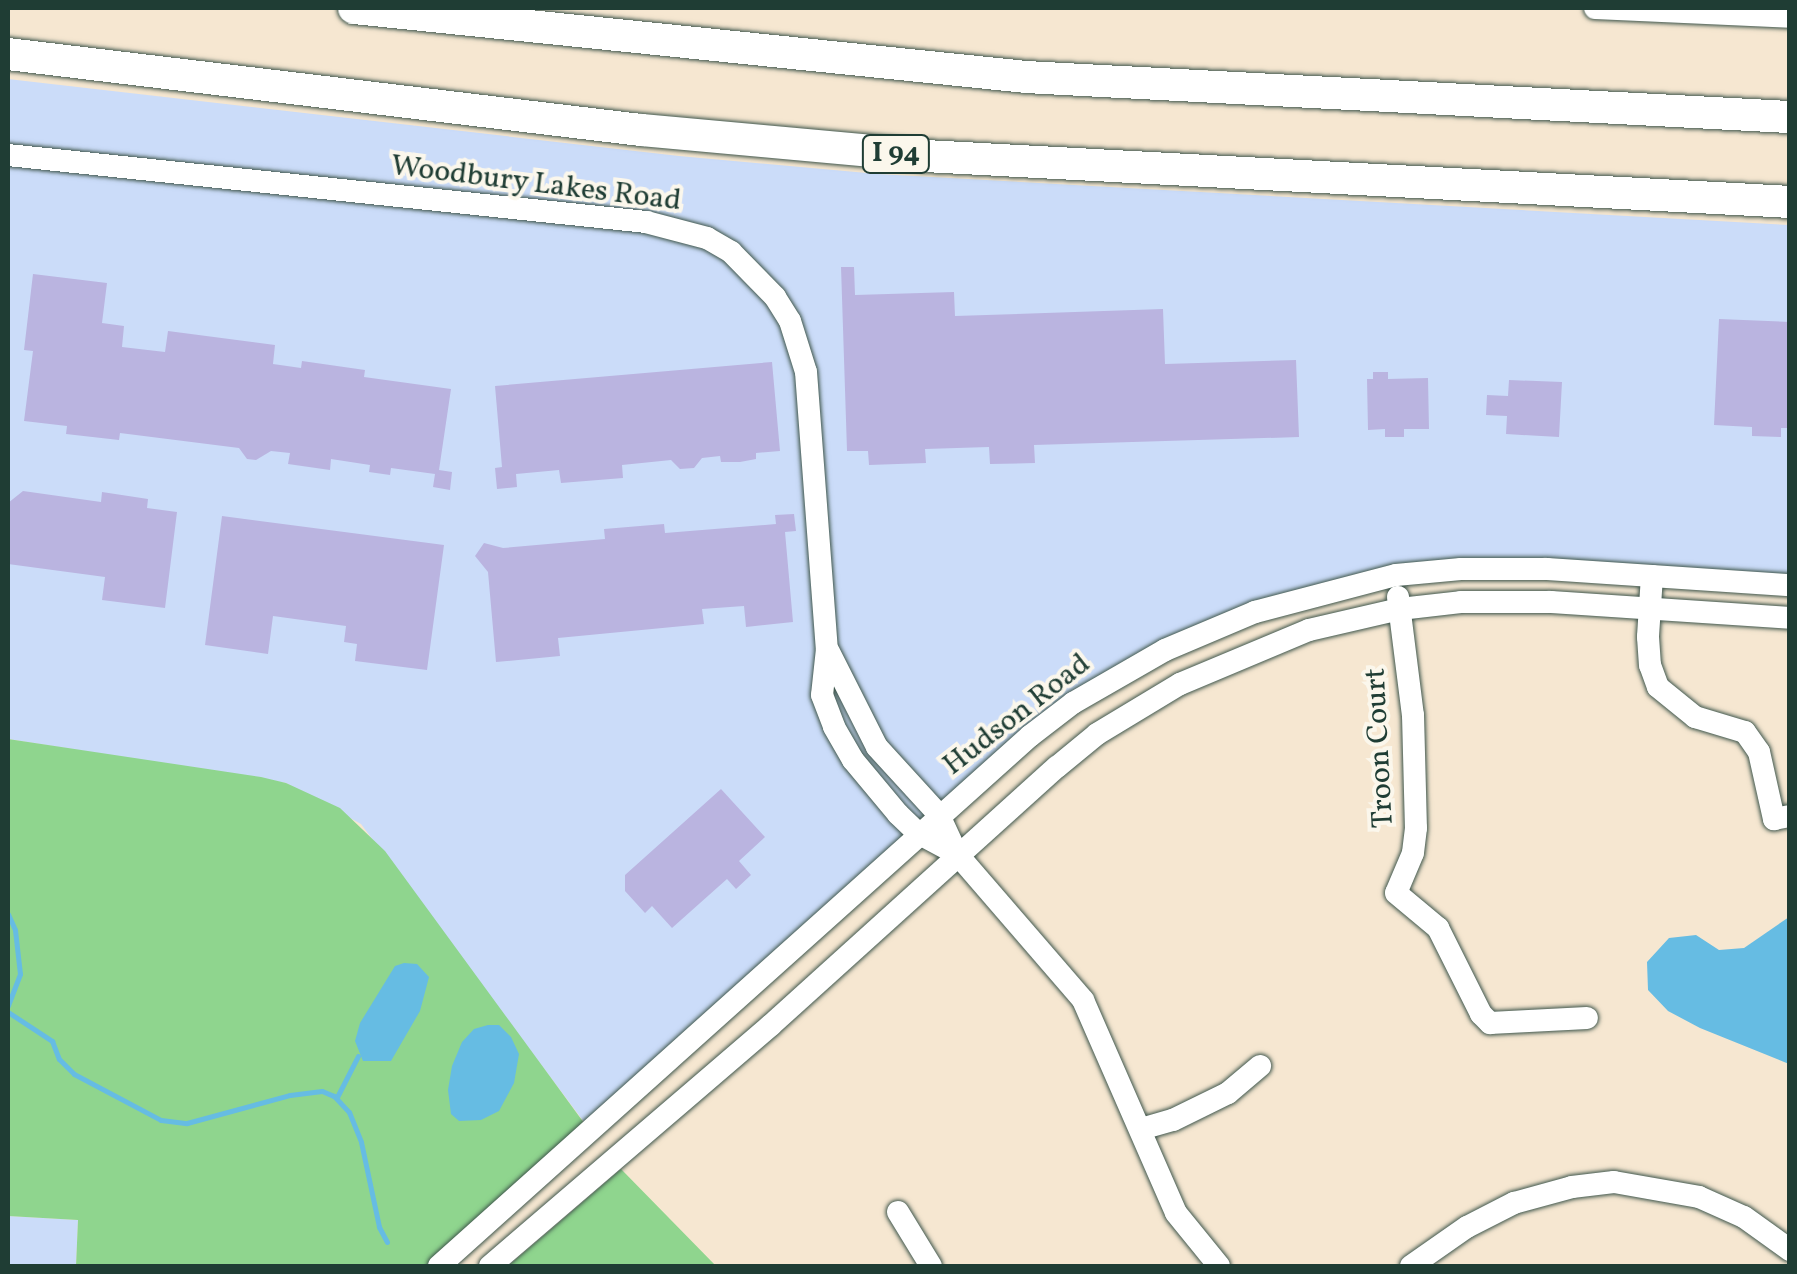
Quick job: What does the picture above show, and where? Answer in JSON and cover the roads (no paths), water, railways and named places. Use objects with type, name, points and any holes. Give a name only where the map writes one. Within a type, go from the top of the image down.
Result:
[{"type":"highway","points":[[354,8],[1026,78],[1790,117]]},
{"type":"highway","name":"I 94","points":[[8,54],[641,130],[925,156],[1790,202]]},
{"type":"street","points":[[1596,8],[1790,17]]},
{"type":"street","name":"Woodbury Lakes Road","points":[[8,155],[646,222],[707,238],[731,252],[774,297],[801,350],[813,429],[827,649],[822,695],[834,727],[853,760],[918,833],[957,854]]},
{"type":"street","name":"Hudson Road","points":[[439,1266],[939,815],[1073,703],[1165,650],[1255,612],[1396,575],[1509,568],[1790,585]]},
{"type":"street","name":"Troon Court","points":[[1396,575],[1413,716],[1416,828],[1413,853],[1396,893],[1438,928],[1481,1014],[1490,1022],[1588,1018]]},
{"type":"street","points":[[1652,576],[1650,666],[1658,687],[1695,717],[1744,732],[1758,752],[1774,819],[1790,816]]},
{"type":"street","points":[[490,1266],[771,1025],[957,854],[1097,734],[1180,684],[1280,640],[1400,609],[1510,600],[1790,618]]},
{"type":"street","points":[[827,649],[877,747],[939,815],[957,854],[1083,1000],[1176,1213],[1220,1266]]},
{"type":"street","points":[[1141,1129],[1174,1120],[1228,1093],[1260,1066]]},
{"type":"street","points":[[1411,1266],[1467,1227],[1514,1202],[1572,1187],[1614,1182],[1699,1197],[1744,1216],[1790,1250]]},
{"type":"street","points":[[898,1212],[931,1266]]},
{"type":"water","points":[[1789,917],[1789,1064],[1700,1028],[1668,1011],[1648,990],[1647,962],[1669,938],[1696,935],[1719,950],[1744,948]]},
{"type":"water","points":[[417,964],[429,977],[420,1011],[391,1061],[363,1061],[355,1041],[360,1023],[395,966]]},
{"type":"water","points":[[499,1025],[511,1037],[519,1054],[514,1083],[499,1111],[481,1120],[459,1121],[451,1114],[448,1090],[452,1066],[462,1042],[474,1029]]},
{"type":"waterway","points":[[8,914],[15,930],[20,974],[8,1006]]},
{"type":"waterway","points":[[8,1012],[52,1041],[59,1059],[74,1074],[161,1120],[187,1123],[290,1095],[322,1091],[334,1096],[349,1112],[361,1142],[379,1227],[387,1242]]},
{"type":"waterway","points":[[337,1097],[358,1056]]}]
